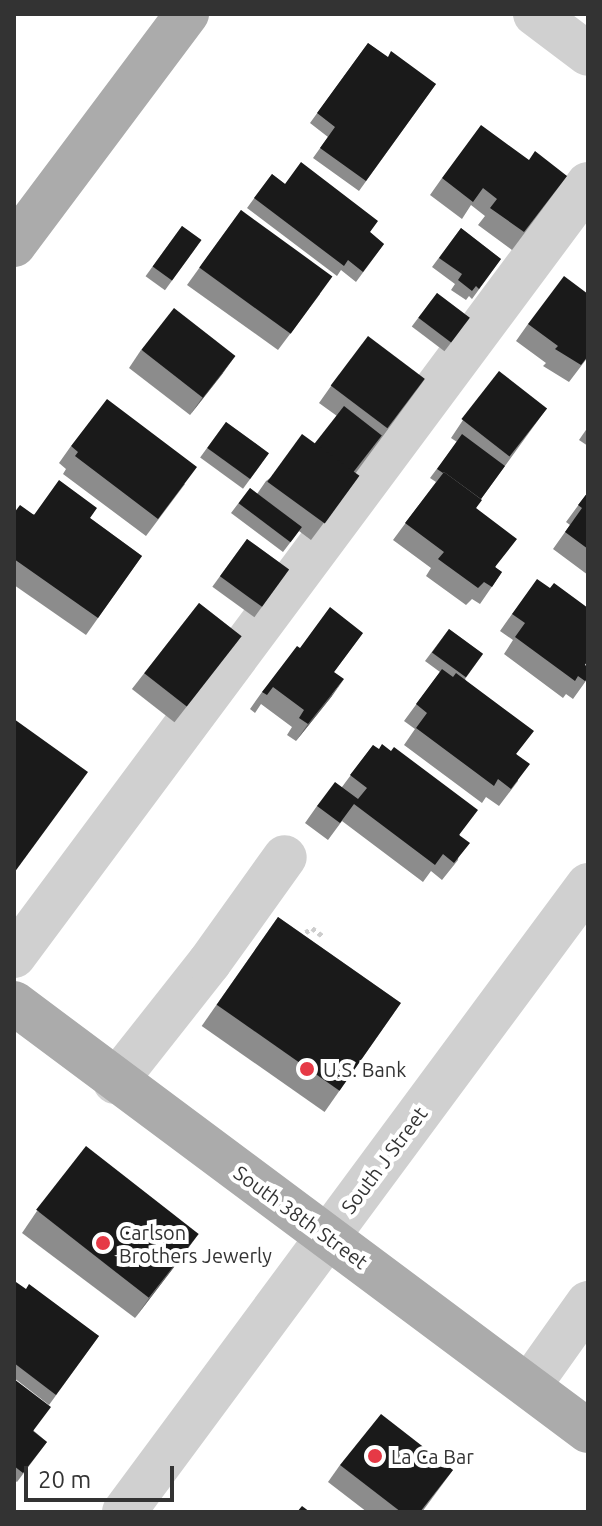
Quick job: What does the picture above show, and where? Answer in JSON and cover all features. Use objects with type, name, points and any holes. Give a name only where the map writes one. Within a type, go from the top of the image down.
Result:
[{"type":"main road","points":[[14,245],[187,14]]},
{"type":"main road","name":"South 38th Street","points":[[14,1003],[115,1082],[328,1236],[588,1431]]},
{"type":"street","points":[[535,14],[588,54]]},
{"type":"street","points":[[14,956],[588,184]]},
{"type":"street","points":[[115,1082],[178,1003],[226,982],[296,865]]},
{"type":"street","name":"South J Street","points":[[124,1512],[588,885]]},
{"type":"street","points":[[529,1386],[588,1303]]},
{"type":"path","points":[[291,943],[312,928],[324,937]]},
{"type":"building","points":[[368,43],[388,57],[391,51],[436,84],[366,181],[320,148],[335,127],[317,113]]},
{"type":"building","points":[[481,125],[529,160],[535,151],[567,176],[524,232],[490,208],[497,199],[483,188],[473,202],[442,178]]},
{"type":"building","points":[[301,162],[378,221],[370,232],[384,244],[363,272],[348,260],[344,266],[254,198],[272,174],[285,184]]},
{"type":"building","points":[[241,210],[332,276],[291,334],[199,267]]},
{"type":"building","points":[[182,226],[201,240],[172,281],[153,266]]},
{"type":"building","points":[[461,228],[501,259],[479,289],[476,286],[472,291],[458,280],[462,274],[439,258]]},
{"type":"building","points":[[564,276],[588,294],[588,356],[581,365],[555,349],[558,346],[528,324]]},
{"type":"building","points":[[437,293],[470,318],[451,342],[418,318]]},
{"type":"building","points":[[174,308],[235,356],[203,398],[141,350]]},
{"type":"building","points":[[368,336],[425,379],[387,428],[331,386]]},
{"type":"building","points":[[499,371],[547,409],[510,457],[461,419]]},
{"type":"building","points":[[107,399],[197,467],[158,519],[75,456],[78,452],[71,446]]},
{"type":"building","points":[[344,406],[382,436],[352,473],[314,444]]},
{"type":"building","points":[[226,422],[269,453],[250,479],[207,448]]},
{"type":"building","points":[[302,434],[359,476],[325,523],[267,482]]},
{"type":"building","points":[[462,434],[505,466],[481,499],[437,469]]},
{"type":"building","points":[[444,472],[482,500],[476,508],[517,539],[495,567],[502,572],[492,587],[484,582],[478,588],[438,559],[444,552],[405,523]]},
{"type":"building","points":[[59,480],[97,508],[90,518],[142,556],[98,618],[14,559],[14,513],[20,505],[34,515]]},
{"type":"building","points":[[250,488],[302,527],[290,542],[239,503]]},
{"type":"building","points":[[588,492],[588,549],[565,532],[582,508],[578,505]]},
{"type":"building","points":[[247,539],[289,570],[262,607],[220,576]]},
{"type":"building","points":[[537,579],[550,588],[554,583],[588,608],[588,660],[585,665],[588,667],[588,678],[585,681],[578,676],[575,681],[515,637],[525,623],[512,614]]},
{"type":"building","points":[[199,603],[242,636],[187,706],[144,673]]},
{"type":"building","points":[[330,607],[363,633],[334,672],[344,679],[308,724],[299,718],[304,710],[273,687],[267,695],[262,692]]},
{"type":"building","points":[[449,629],[483,654],[466,677],[432,652]]},
{"type":"building","points":[[442,669],[453,677],[456,673],[534,731],[516,754],[530,764],[511,789],[498,779],[494,786],[416,728],[427,713],[416,704]]},
{"type":"building","points":[[14,719],[88,772],[14,873]]},
{"type":"building","points":[[382,744],[391,751],[394,747],[478,810],[459,835],[470,843],[454,863],[443,854],[435,865],[354,804],[340,823],[317,806],[335,782],[358,799],[367,788],[350,775],[373,745],[379,749]]},
{"type":"building","name":"U.S. Bank","points":[[278,917],[401,1003],[340,1091],[217,1005]]},
{"type":"building","name":"Carlson Brothers Jewerly","points":[[86,1146],[199,1234],[149,1298],[36,1210]]},
{"type":"building","points":[[16,1282],[26,1289],[29,1284],[99,1336],[56,1395],[14,1363]]},
{"type":"building","points":[[14,1379],[51,1407],[33,1431],[47,1442],[23,1473],[14,1466]]},
{"type":"building","name":"La Ca Bar","points":[[381,1414],[453,1470],[420,1512],[401,1512],[340,1465]]},
{"type":"place","name":"U.S. Bank","points":[[307,1069]]},
{"type":"place","name":"Carlson Brothers Jewerly","points":[[103,1243]]},
{"type":"place","name":"La Ca Bar","points":[[375,1456]]}]
